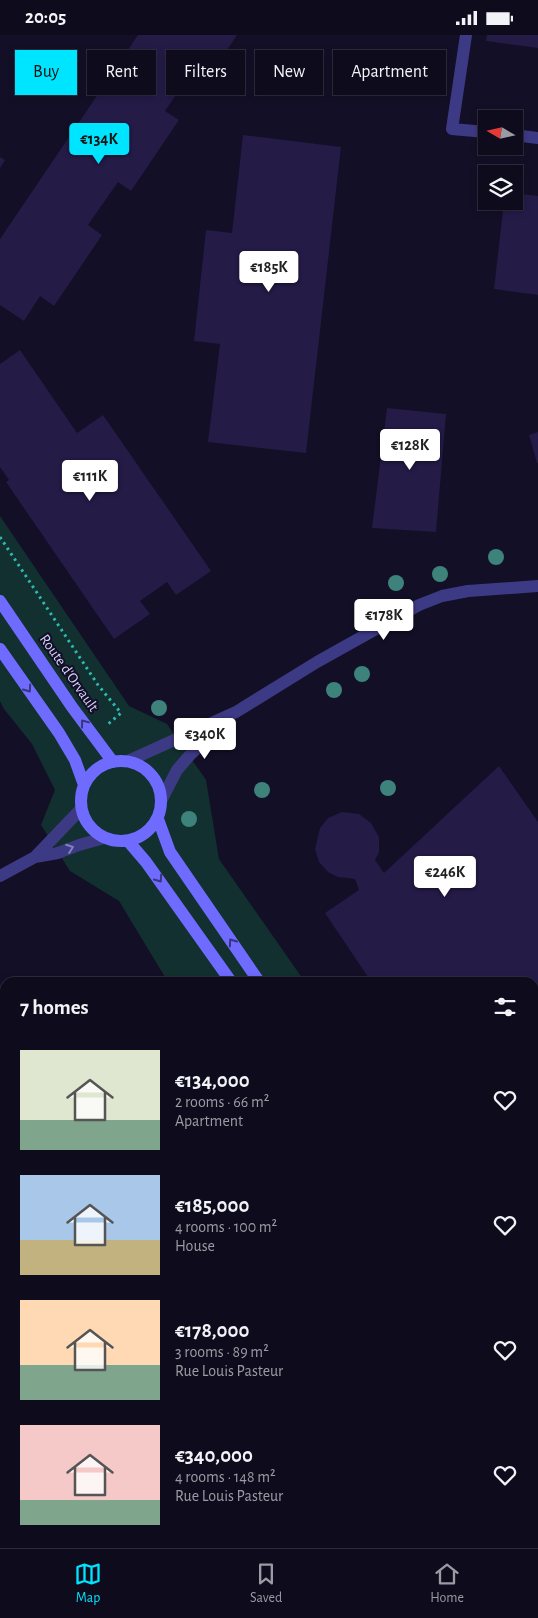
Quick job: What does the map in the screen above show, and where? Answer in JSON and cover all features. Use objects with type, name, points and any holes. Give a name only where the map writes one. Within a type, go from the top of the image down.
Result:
[{"type":"street","points":[[466,35],[452,129],[478,131]]},
{"type":"street","points":[[523,136],[538,138]]},
{"type":"street","points":[[236,712],[190,755],[177,770],[162,799],[158,819],[145,834],[128,841],[118,842],[104,838],[89,826],[82,809],[81,799],[84,785],[98,768],[113,762],[128,761],[236,712],[317,662],[420,605],[442,596],[468,591],[538,587]]},
{"type":"street","name":"Route d'Orvault","points":[[0,601],[72,707],[113,762]]},
{"type":"street","points":[[0,649],[76,760],[84,785]]},
{"type":"street","points":[[128,761],[144,768],[154,778],[162,799]]},
{"type":"street","points":[[0,876],[35,857],[82,809]]},
{"type":"street","points":[[158,819],[170,852],[256,977]]},
{"type":"street","points":[[35,857],[58,853],[104,838]]},
{"type":"street","points":[[128,841],[146,862],[228,977]]},
{"type":"path","points":[[0,537],[98,685],[121,713],[94,736]]},
{"type":"green space","points":[[0,516],[129,706],[167,724],[206,780],[219,859],[302,977],[165,977],[119,901],[70,871],[41,825],[55,790],[32,744],[4,709],[0,701]]},
{"type":"building","points":[[138,35],[237,35],[227,50],[166,50],[166,95],[176,95],[165,111],[179,120],[131,191],[118,182],[88,225],[102,235],[54,306],[40,296],[24,321],[0,305],[0,239],[97,95],[156,95],[156,50],[128,50]]},
{"type":"building","points":[[487,35],[538,35],[538,48],[486,41]]},
{"type":"building","points":[[243,135],[341,147],[306,453],[208,442],[220,344],[194,341],[206,230],[232,233]]},
{"type":"building","points":[[0,157],[5,160],[0,168]]},
{"type":"building","points":[[523,194],[538,196],[538,295],[494,289],[503,210],[523,210]]},
{"type":"building","points":[[20,350],[77,433],[103,415],[211,571],[176,595],[167,582],[140,601],[150,614],[114,639],[6,482],[9,480],[0,467],[0,364]]},
{"type":"building","points":[[387,408],[446,414],[436,532],[372,528]]},
{"type":"building","points":[[538,432],[538,463],[537,463],[529,435]]},
{"type":"building","points":[[499,766],[538,822],[538,977],[368,977],[325,913],[359,890],[355,879],[338,877],[328,872],[319,862],[315,849],[320,828],[328,818],[342,812],[359,814],[371,823],[379,837],[379,852],[375,860],[384,873]]}]
